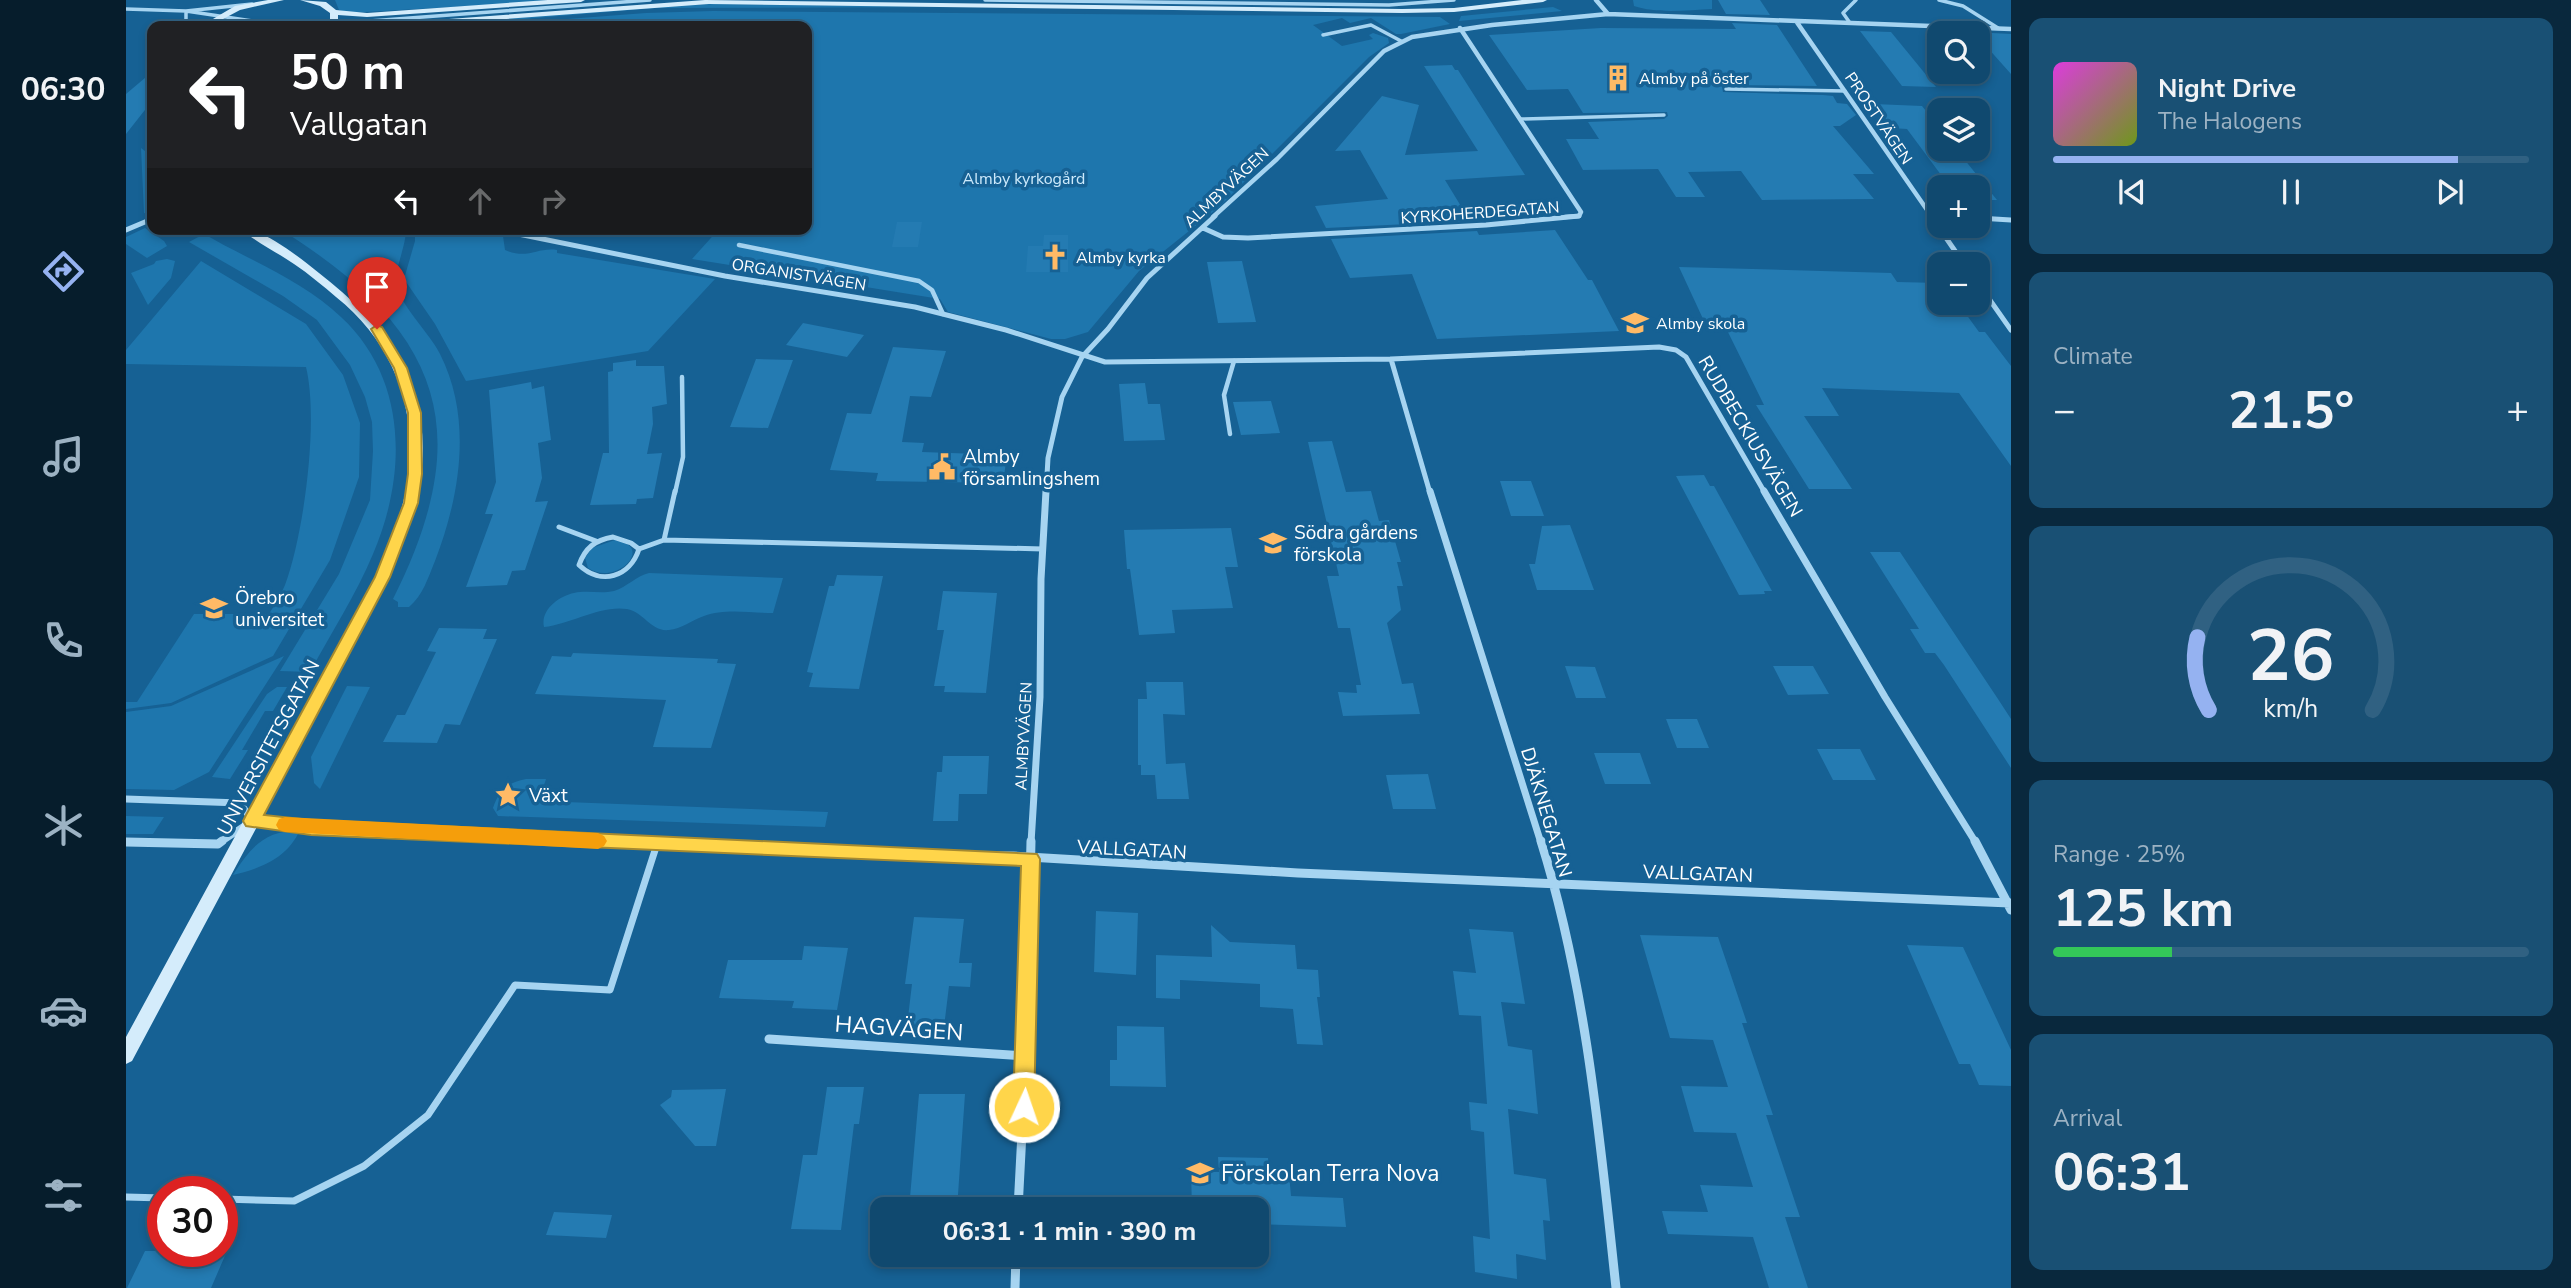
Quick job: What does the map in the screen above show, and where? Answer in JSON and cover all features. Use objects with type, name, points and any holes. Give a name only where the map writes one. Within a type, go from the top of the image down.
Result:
[{"type":"main road","points":[[212,21],[220,15],[255,4],[280,0]]},
{"type":"main road","points":[[304,0],[322,2],[334,12],[367,16],[581,0]]},
{"type":"main road","points":[[449,21],[709,2],[1402,11],[1454,10],[1543,0]]},
{"type":"main road","points":[[331,21],[334,12]]},
{"type":"main road","name":"UNIVERSITETSGATAN","points":[[126,1055],[364,612],[398,542],[411,503],[417,440],[409,389],[389,346],[377,329],[322,279],[255,235]]},
{"type":"street","points":[[1596,0],[1608,14]]},
{"type":"street","name":"ALMBYVÄGEN","points":[[1030,859],[1040,697],[1048,458],[1062,397],[1082,357],[1161,262],[1203,228],[1277,159],[1384,51],[1401,41],[1460,28],[1608,14],[2011,29]]},
{"type":"street","name":"PROSTVÄGEN","points":[[1796,21],[1927,210]]},
{"type":"street","name":"KYRKOHERDEGATAN","points":[[1203,228],[1223,237],[1272,238],[1486,225],[1579,216],[1581,212],[1572,196],[1460,28]]},
{"type":"street","points":[[1990,219],[2011,220]]},
{"type":"street","points":[[126,230],[147,221]]},
{"type":"street","name":"ORGANISTVÄGEN","points":[[522,235],[608,254],[943,314],[1006,330],[1082,357]]},
{"type":"street","points":[[1990,300],[2011,330]]},
{"type":"street","name":"RUDBECKIUSVÄGEN","points":[[1082,357],[1105,362],[1234,361],[1391,359],[1659,347],[1676,350],[1686,357],[2010,905]]},
{"type":"street","name":"DJÄKNEGATAN","points":[[1391,359],[1420,460],[1553,883],[1565,931],[1588,1049],[1616,1288]]},
{"type":"street","points":[[126,799],[240,803],[252,821],[218,844],[126,842]]},
{"type":"street","name":"VALLGATAN","points":[[252,821],[311,828],[2010,905]]},
{"type":"street","points":[[1019,1197],[1026,1056],[1030,859]]},
{"type":"street","name":"HAGVÄGEN","points":[[769,1039],[1026,1056]]},
{"type":"street","points":[[1015,1288],[1016,1267]]},
{"type":"lane","points":[[380,21],[650,0]]},
{"type":"lane","points":[[985,0],[1389,5],[1454,0]]},
{"type":"lane","points":[[1850,23],[1843,13],[1856,0]]},
{"type":"lane","points":[[1939,0],[1953,1],[1981,15],[1998,28]]},
{"type":"lane","points":[[186,11],[255,4]]},
{"type":"lane","points":[[126,9],[186,11],[263,21]]},
{"type":"lane","points":[[186,11],[188,21]]},
{"type":"lane","points":[[1323,35],[1371,25],[1401,41]]},
{"type":"lane","points":[[1726,89],[1845,91]]},
{"type":"lane","points":[[1521,119],[1664,115]]},
{"type":"lane","points":[[739,245],[919,281],[932,290],[943,314]]},
{"type":"lane","points":[[1230,433],[1224,395],[1234,361]]},
{"type":"lane","points":[[664,540],[683,457],[682,377]]},
{"type":"lane","points":[[559,527],[596,541]]},
{"type":"lane","points":[[618,537],[631,540],[639,549],[637,559],[628,569],[614,576],[597,578],[586,574],[579,565],[582,552],[596,541],[618,537]]},
{"type":"lane","points":[[639,549],[664,540],[1043,549]]},
{"type":"lane","points":[[238,1199],[294,1201],[365,1166],[428,1115],[515,985],[610,990],[657,844]]},
{"type":"lane","points":[[126,1197],[147,1198]]},
{"type":"green space","points":[[335,0],[575,0],[348,13],[339,10]]},
{"type":"green space","points":[[1633,0],[1712,0],[1712,9],[1653,10],[1634,6]]},
{"type":"green space","points":[[714,4],[949,7],[655,8],[498,21],[464,21],[650,6]]},
{"type":"green space","points":[[1553,7],[1562,11],[1459,21],[1461,16]]},
{"type":"green space","name":"Almby kyrkogård","points":[[713,11],[1440,17],[1450,24],[1401,34],[1396,34],[1371,18],[1350,23],[1342,18],[1313,25],[1342,46],[1373,39],[1369,35],[1373,33],[1388,38],[1389,43],[1369,57],[1219,207],[1139,271],[1088,332],[1065,339],[1051,339],[948,312],[940,299],[692,259],[714,235],[812,235],[812,21],[541,21]]},
{"type":"green space","points":[[141,148],[147,152],[147,214],[144,213]]},
{"type":"green space","points":[[145,228],[147,235],[155,235],[167,246],[147,258],[126,244],[126,237]]},
{"type":"green space","points":[[206,235],[293,282],[326,304],[363,342],[379,369],[390,398],[395,429],[395,461],[392,492],[384,524],[359,584],[310,672],[280,671],[339,574],[370,500],[372,422],[365,397],[350,365],[317,320],[283,296],[189,242]]},
{"type":"green space","points":[[289,235],[405,235],[396,276],[398,290],[440,354],[457,405],[459,457],[451,510],[425,586],[409,607],[398,607],[398,602],[393,599],[419,538],[434,483],[437,433],[429,387],[409,345],[377,305],[334,267]]},
{"type":"green space","points":[[415,235],[498,235],[503,236],[505,250],[513,253],[557,250],[557,253],[715,279],[648,351],[466,381],[435,324],[404,279]]},
{"type":"green space","points":[[156,261],[175,261],[171,278],[148,305],[131,273]]},
{"type":"green space","points":[[201,261],[306,324],[343,375],[360,423],[359,477],[330,560],[273,656],[171,703],[126,709],[126,702],[137,702],[194,614],[269,614],[285,585],[303,508],[308,477],[311,416],[306,367],[126,364],[126,350]]},
{"type":"green space","points":[[615,540],[627,544],[632,550],[632,557],[627,563],[610,572],[588,568],[585,558],[592,548]]},
{"type":"green space","points":[[649,573],[783,578],[773,613],[721,612],[704,616],[678,628],[663,630],[633,611],[617,609],[596,612],[544,627],[548,610],[562,597],[579,592],[614,591]]},
{"type":"green space","points":[[284,656],[209,772],[174,790],[126,789],[126,712],[171,706]]},
{"type":"green space","points":[[347,686],[370,687],[320,789],[314,783],[311,757]]},
{"type":"green space","points":[[277,687],[287,687],[273,711],[265,711],[242,750],[248,750],[230,779],[212,777],[267,694]]},
{"type":"green space","points":[[526,779],[546,779],[539,801],[828,812],[825,827],[498,816],[493,808],[501,792],[509,785]]},
{"type":"green space","points":[[126,816],[164,817],[153,834],[126,834]]},
{"type":"green space","points":[[300,830],[281,855],[254,869],[233,875],[260,842],[277,834]]},
{"type":"building","points":[[1718,0],[1760,0],[1770,15],[1726,14]]},
{"type":"building","points":[[1732,23],[1777,25],[1817,86],[1726,85],[1722,87],[1723,92],[1823,95],[1833,96],[1837,103],[1847,104],[1856,115],[1840,126],[1833,126],[1874,174],[1853,174],[1874,199],[1762,200],[1741,171],[1688,172],[1705,197],[1676,197],[1658,169],[1583,170],[1566,139],[1599,139],[1588,122],[1664,119],[1668,116],[1667,112],[1583,113],[1568,89],[1527,90],[1489,35],[1601,28],[1736,29]]},
{"type":"building","points":[[1860,31],[1891,32],[1927,76],[1927,84],[1936,87],[1902,86]]},
{"type":"building","points":[[1990,33],[2011,34],[2011,74],[1990,50]]},
{"type":"building","points":[[1452,65],[1458,70],[1525,175],[1445,180],[1470,221],[1326,228],[1315,206],[1388,199],[1360,150],[1335,151],[1382,96],[1419,105],[1405,155],[1478,151],[1424,66]]},
{"type":"building","points":[[147,76],[147,107],[126,134],[126,94]]},
{"type":"building","points":[[1874,104],[1922,106],[1927,112],[1927,156],[1907,129],[1892,128]]},
{"type":"building","points":[[1931,161],[1966,161],[1977,175],[1941,175]]},
{"type":"building","points":[[897,222],[922,222],[918,247],[892,247]]},
{"type":"building","points":[[1555,230],[1588,280],[1592,280],[1619,331],[1437,339],[1412,274],[1350,278],[1331,239],[1477,231],[1479,235]]},
{"type":"building","name":"Almby kyrka","points":[[1044,235],[1068,235],[1068,272],[1026,272],[1028,246],[1043,246]]},
{"type":"building","points":[[1242,261],[1256,322],[1218,323],[1207,262]]},
{"type":"building","points":[[1679,267],[1891,273],[1897,282],[1927,283],[1927,315],[1967,315],[1979,332],[1985,332],[2011,366],[2011,466],[1959,393],[1822,388],[1839,416],[1804,416],[1852,489],[1809,489],[1756,405],[1764,405],[1723,322],[1704,321]]},
{"type":"building","points":[[803,323],[864,335],[847,357],[786,345]]},
{"type":"building","points":[[893,347],[946,351],[931,397],[910,396],[902,442],[924,443],[922,452],[1007,455],[1003,483],[876,481],[878,473],[830,470],[847,413],[871,414]]},
{"type":"building","points":[[756,359],[793,360],[768,428],[730,427]]},
{"type":"building","points":[[636,360],[636,366],[664,366],[667,404],[652,407],[653,424],[647,454],[662,453],[653,498],[637,499],[636,504],[590,505],[603,453],[609,453],[608,372],[613,371],[613,363]]},
{"type":"building","points":[[531,382],[532,389],[544,386],[551,440],[538,443],[542,478],[535,502],[548,501],[525,570],[512,571],[507,585],[466,587],[493,514],[485,514],[496,482],[489,390]]},
{"type":"building","points":[[1145,383],[1148,404],[1160,404],[1165,440],[1124,441],[1119,384]]},
{"type":"building","points":[[1271,401],[1280,433],[1241,435],[1233,402]]},
{"type":"building","points":[[1332,441],[1346,492],[1371,491],[1379,521],[1389,520],[1401,562],[1397,562],[1403,586],[1397,586],[1401,610],[1387,623],[1402,684],[1413,683],[1420,714],[1343,716],[1338,692],[1357,693],[1356,685],[1361,685],[1350,628],[1338,628],[1327,576],[1339,576],[1308,442]]},
{"type":"building","points":[[1704,475],[1710,486],[1714,486],[1772,591],[1764,591],[1765,594],[1739,595],[1676,476]]},
{"type":"building","points":[[1500,481],[1531,481],[1544,516],[1511,516]]},
{"type":"building","points":[[1570,525],[1594,590],[1537,590],[1529,564],[1535,564],[1542,526]]},
{"type":"building","points":[[1231,528],[1238,567],[1225,567],[1233,608],[1172,610],[1175,633],[1139,635],[1130,569],[1127,569],[1124,530]]},
{"type":"building","points":[[1870,552],[1900,552],[1998,699],[2011,719],[2011,768],[1944,665],[1935,653],[1925,653],[1910,629],[1919,629]]},
{"type":"building","points":[[837,575],[883,576],[859,689],[809,687],[813,673],[807,672],[829,586],[834,586]]},
{"type":"building","points":[[943,591],[997,593],[986,693],[944,692],[945,686],[934,686],[944,630],[937,630]]},
{"type":"building","points":[[439,628],[487,629],[483,639],[497,639],[460,725],[445,724],[437,743],[383,742],[397,715],[405,715],[436,652],[427,651]]},
{"type":"building","points":[[573,653],[718,659],[717,663],[736,664],[711,748],[653,747],[666,700],[535,694],[552,656],[571,657]]},
{"type":"building","points":[[1565,666],[1595,667],[1606,698],[1576,698]]},
{"type":"building","points":[[1773,666],[1813,666],[1829,694],[1788,695]]},
{"type":"building","points":[[1146,682],[1183,682],[1185,715],[1163,714],[1166,764],[1185,763],[1189,799],[1157,799],[1155,775],[1141,775],[1141,765],[1138,765],[1138,699],[1147,699]]},
{"type":"building","points":[[1666,719],[1697,719],[1709,748],[1677,748]]},
{"type":"building","points":[[1817,749],[1860,749],[1876,780],[1833,780]]},
{"type":"building","points":[[1594,753],[1640,753],[1651,784],[1605,784]]},
{"type":"building","points":[[943,756],[989,756],[987,794],[959,794],[958,821],[933,821],[937,772],[942,772]]},
{"type":"building","points":[[1428,774],[1436,809],[1393,809],[1386,775]]},
{"type":"building","points":[[1096,911],[1138,913],[1136,975],[1094,972]]},
{"type":"building","points":[[914,917],[964,919],[959,963],[972,963],[970,987],[949,986],[944,1027],[907,1026],[912,984],[905,984]]},
{"type":"building","points":[[1211,925],[1230,942],[1295,945],[1297,969],[1318,970],[1320,997],[1317,997],[1323,1045],[1297,1044],[1293,1009],[1260,1007],[1260,984],[1180,980],[1180,999],[1156,998],[1156,955],[1212,957]]},
{"type":"building","points":[[1469,929],[1513,932],[1525,1004],[1501,1002],[1508,1046],[1532,1050],[1538,1114],[1508,1109],[1514,1174],[1546,1179],[1550,1221],[1543,1220],[1546,1260],[1516,1254],[1517,1279],[1475,1272],[1473,1236],[1490,1239],[1484,1132],[1471,1130],[1469,1102],[1487,1104],[1481,1016],[1459,1015],[1453,971],[1476,973]]},
{"type":"building","points":[[1640,935],[1718,937],[1747,1023],[1742,1023],[1773,1115],[1766,1115],[1800,1217],[1785,1217],[1808,1288],[1769,1288],[1753,1237],[1668,1234],[1662,1211],[1708,1212],[1700,1185],[1753,1187],[1736,1133],[1694,1132],[1681,1086],[1728,1087],[1713,1040],[1670,1038]]},
{"type":"building","points":[[1907,945],[1963,947],[2011,1050],[2011,1086],[1979,1085],[1970,1064],[1959,1064]]},
{"type":"building","points":[[804,946],[848,948],[837,1010],[792,1008],[794,1001],[719,998],[728,960],[802,960]]},
{"type":"building","points":[[1117,1026],[1164,1027],[1166,1087],[1110,1086],[1110,1060],[1117,1060]]},
{"type":"building","points":[[827,1087],[864,1087],[859,1124],[854,1124],[841,1230],[791,1229],[803,1155],[817,1155]]},
{"type":"building","points":[[726,1089],[716,1146],[695,1146],[660,1105],[671,1097],[672,1090]]},
{"type":"building","points":[[919,1094],[965,1094],[958,1197],[910,1197]]},
{"type":"building","points":[[1218,1157],[1268,1158],[1269,1174],[1289,1174],[1291,1196],[1343,1198],[1346,1227],[1269,1224],[1269,1197],[1192,1197],[1191,1171],[1219,1172]]},
{"type":"building","points":[[554,1212],[612,1215],[606,1238],[546,1235]]},
{"type":"building","points":[[145,1251],[147,1267],[220,1267],[211,1288],[127,1288]]},
{"type":"slow traffic","points":[[285,825],[598,841]]},
{"type":"place","name":"Almby på öster","points":[[1618,78]]},
{"type":"place","name":"Almby kyrka","points":[[1055,257]]},
{"type":"place","name":"Almby skola","points":[[1635,323]]},
{"type":"place","name":"Almby församlingshem","points":[[942,467]]},
{"type":"place","name":"Södra gårdens förskola","points":[[1273,543]]},
{"type":"place","name":"Örebro universitet","points":[[214,608]]},
{"type":"place","name":"Växt","points":[[508,795]]},
{"type":"place","name":"Förskolan Terra Nova","points":[[1200,1173]]},
{"type":"route","points":[[377,329],[400,368],[415,413],[417,440],[411,503],[383,577],[252,821],[311,828],[918,856],[1013,856],[1030,859],[1024,1107]]}]
